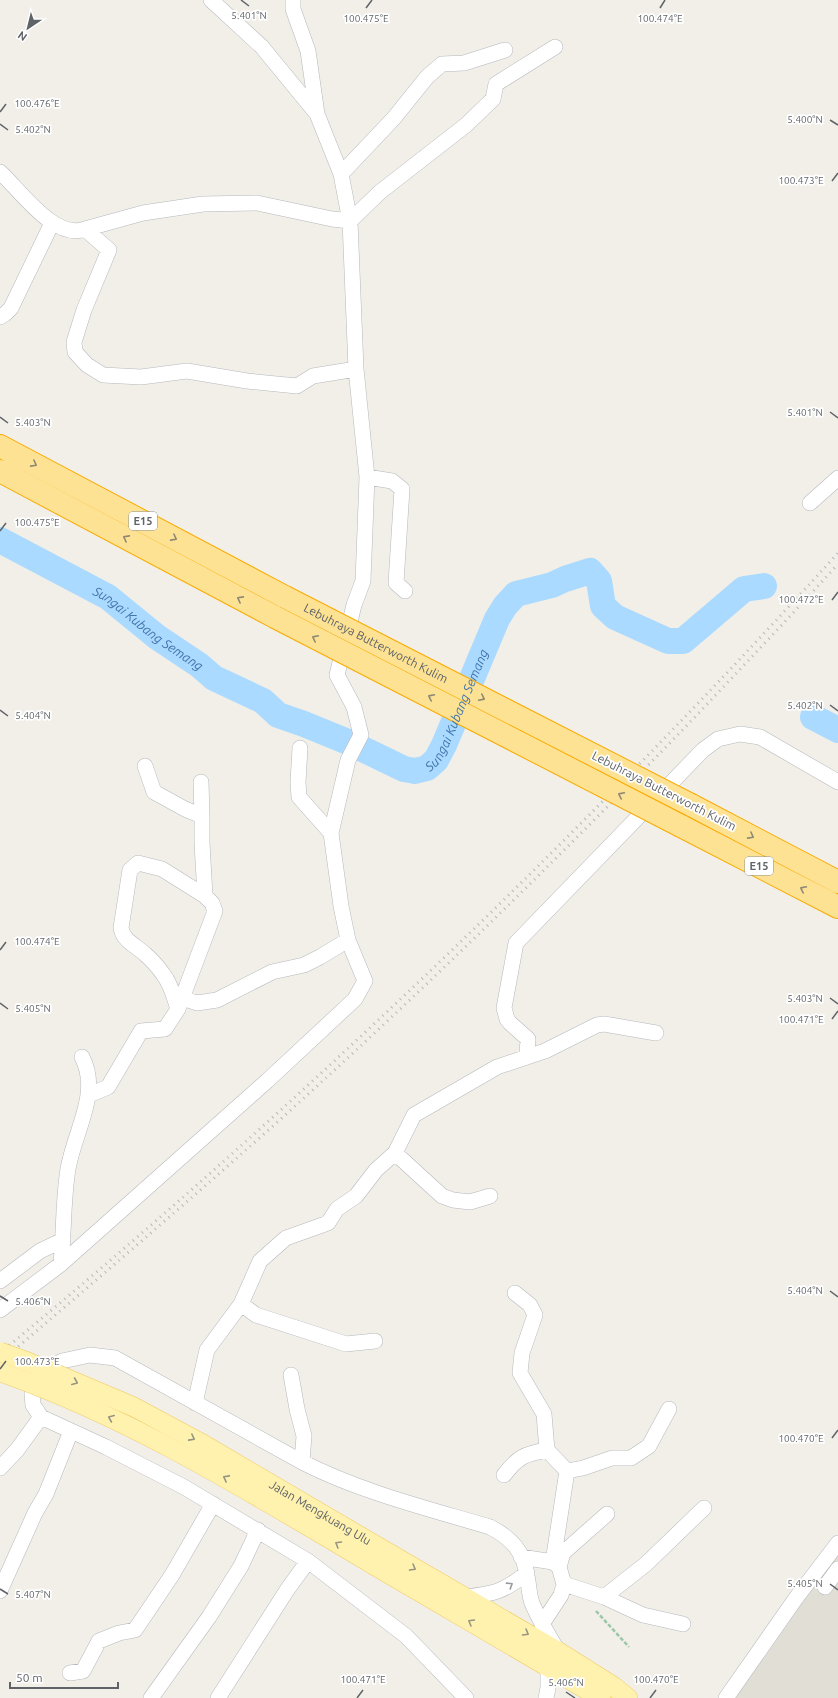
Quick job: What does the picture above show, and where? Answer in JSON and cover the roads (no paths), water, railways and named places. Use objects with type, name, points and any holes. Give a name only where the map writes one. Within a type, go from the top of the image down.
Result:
[{"type":"highway","name":"Lebuhraya Butterworth Kulim","points":[[0,446],[285,597],[838,882]]},
{"type":"highway","name":"Lebuhraya Butterworth Kulim","points":[[0,471],[275,618],[838,907]]},
{"type":"main road","name":"Jalan Mengkuang Ulu","points":[[0,1352],[28,1362],[134,1407],[201,1443],[548,1668],[601,1698]]},
{"type":"main road","name":"Jalan Mengkuang Ulu","points":[[0,1372],[26,1381],[125,1424],[242,1487],[376,1556],[464,1597],[559,1652],[613,1686],[628,1698]]},
{"type":"street","points":[[211,0],[262,47],[317,114]]},
{"type":"street","points":[[0,1310],[61,1264],[267,1081],[355,1000],[365,981],[348,940],[340,906],[332,833],[348,760],[360,734],[354,707],[337,674],[354,605],[363,581],[367,477],[356,369],[350,221],[341,174],[317,114],[308,51],[294,9],[293,0]]},
{"type":"street","points":[[350,221],[380,192],[466,125],[493,99],[496,84],[555,47]]},
{"type":"street","points":[[341,174],[394,118],[427,77],[442,64],[464,63],[505,50]]},
{"type":"street","points":[[0,172],[35,209],[52,224],[77,232],[142,213],[203,204],[257,203],[332,219],[350,221]]},
{"type":"street","points":[[0,317],[11,308],[52,224]]},
{"type":"street","points":[[85,229],[109,250],[84,310],[74,342],[75,352],[86,365],[103,375],[140,377],[187,371],[248,381],[297,386],[313,376],[356,369]]},
{"type":"street","points":[[367,477],[392,481],[402,489],[396,583],[406,591]]},
{"type":"street","points":[[810,503],[838,478]]},
{"type":"street","points":[[529,1055],[527,1054],[528,1039],[510,1023],[504,1008],[516,943],[703,750],[718,739],[740,734],[760,737],[838,782]]},
{"type":"street","points":[[300,748],[298,782],[299,797],[332,833]]},
{"type":"street","points":[[145,766],[154,792],[185,809],[202,816]]},
{"type":"street","points":[[201,782],[205,896]]},
{"type":"street","points":[[89,1095],[108,1087],[141,1031],[165,1029],[180,1003],[215,911],[212,903],[205,896],[162,869],[138,863],[130,870],[121,928],[122,933],[125,938],[146,955],[163,974],[180,1003]]},
{"type":"street","points":[[180,1003],[197,1003],[218,1000],[272,972],[304,965],[348,940]]},
{"type":"street","points":[[194,1403],[207,1350],[241,1304],[260,1261],[286,1238],[328,1223],[337,1209],[356,1196],[376,1170],[395,1153],[414,1115],[497,1067],[529,1055],[545,1051],[597,1025],[604,1024],[656,1033]]},
{"type":"street","points":[[61,1264],[68,1168],[89,1095],[87,1066],[82,1057]]},
{"type":"street","points":[[395,1153],[442,1196],[452,1200],[470,1202],[490,1196]]},
{"type":"street","points":[[0,1282],[40,1251],[63,1240]]},
{"type":"street","points":[[515,1293],[530,1305],[535,1315],[522,1353],[520,1373],[544,1414],[547,1450],[567,1471]]},
{"type":"street","points":[[241,1304],[256,1315],[346,1344],[375,1341]]},
{"type":"street","points":[[466,1698],[406,1636],[308,1560],[184,1487],[106,1447],[41,1417],[33,1405],[32,1394],[39,1376],[62,1361],[90,1355],[115,1358],[194,1403],[331,1477],[364,1489],[490,1527],[504,1534],[514,1543],[521,1556],[527,1573],[531,1601],[542,1624],[559,1652]]},
{"type":"street","points":[[292,1375],[297,1409],[304,1436],[302,1462]]},
{"type":"street","points":[[567,1471],[583,1468],[612,1458],[631,1458],[649,1446],[668,1409]]},
{"type":"street","points":[[0,1468],[17,1450],[41,1417]]},
{"type":"street","points":[[0,1591],[35,1513],[46,1494],[71,1431]]},
{"type":"street","points":[[504,1474],[515,1460],[535,1452],[547,1450]]},
{"type":"street","points":[[542,1624],[561,1595],[564,1584],[556,1564],[567,1471]]},
{"type":"street","points":[[70,1673],[83,1671],[99,1641],[119,1633],[135,1630],[172,1575],[213,1504]]},
{"type":"street","points":[[604,1597],[646,1564],[704,1508]]},
{"type":"street","points":[[556,1564],[563,1552],[607,1514]]},
{"type":"street","points":[[151,1698],[209,1617],[241,1566],[258,1530]]},
{"type":"street","points":[[726,1698],[796,1598],[838,1543]]},
{"type":"street","points":[[521,1556],[556,1564]]},
{"type":"street","points":[[218,1698],[308,1560]]},
{"type":"street","points":[[825,1587],[838,1569]]},
{"type":"street","points":[[464,1597],[498,1592],[511,1586],[527,1573]]},
{"type":"street","points":[[564,1584],[604,1597],[643,1615],[683,1624]]},
{"type":"street","points":[[546,1698],[548,1688],[548,1668]]},
{"type":"waterway","name":"Sungai Kubang Semang","points":[[0,540],[108,597],[157,637],[199,665],[214,678],[263,701],[278,715],[348,742],[404,769],[415,771],[427,768],[436,760],[444,745],[497,619],[505,606],[516,594],[552,585],[590,571],[599,581],[603,606],[615,617],[668,641],[683,641],[744,589],[764,586]]},
{"type":"waterway","name":"Sungai Kubang Semang","points":[[813,717],[838,730]]},
{"type":"railway","points":[[0,1353],[111,1260],[220,1164],[328,1067],[433,968],[537,867],[639,764],[740,659],[838,553]]},
{"type":"railway","points":[[0,1362],[273,1126],[435,976],[644,770],[803,603],[838,564]]}]
